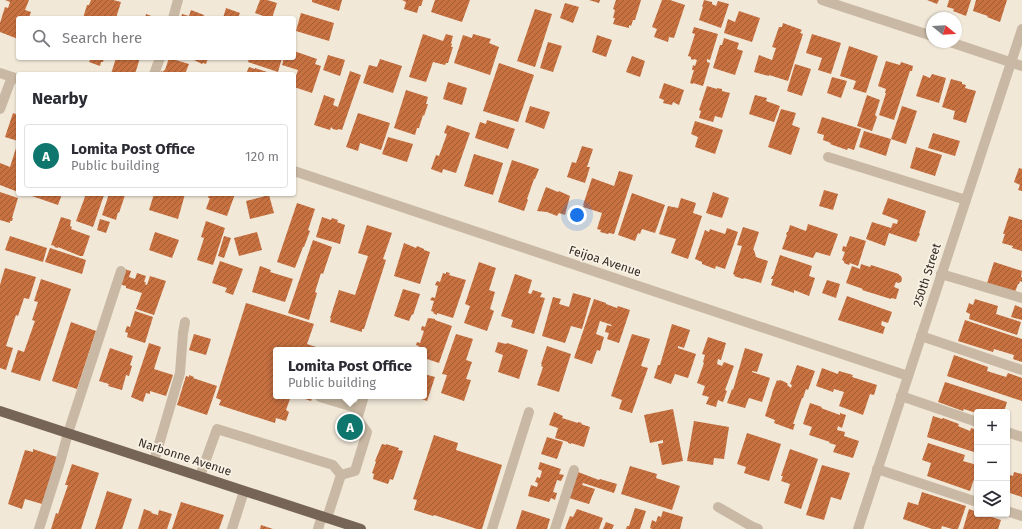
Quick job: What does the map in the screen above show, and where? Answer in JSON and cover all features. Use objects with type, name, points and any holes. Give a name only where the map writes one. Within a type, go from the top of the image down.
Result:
[{"type":"main road","name":"Narbonne Avenue","points":[[0,411],[361,529]]},
{"type":"street","points":[[174,16],[178,0]]},
{"type":"street","points":[[822,0],[926,34]]},
{"type":"street","name":"250th Street","points":[[858,529],[1022,29]]},
{"type":"street","points":[[962,46],[1022,66]]},
{"type":"street","points":[[155,72],[159,60]]},
{"type":"street","points":[[0,73],[15,78],[0,109]]},
{"type":"street","points":[[828,157],[966,200]]},
{"type":"street","name":"Feijoa Avenue","points":[[296,172],[908,376]]},
{"type":"street","points":[[39,529],[68,433],[121,271]]},
{"type":"street","points":[[941,274],[1022,298]]},
{"type":"street","points":[[154,461],[180,373],[185,322]]},
{"type":"street","points":[[921,336],[1022,370]]},
{"type":"street","points":[[901,396],[974,421]]},
{"type":"street","points":[[327,399],[360,409]]},
{"type":"street","points":[[318,529],[325,517],[341,476],[355,471],[367,432],[357,419],[363,399]]},
{"type":"street","points":[[492,529],[529,412]]},
{"type":"street","points":[[200,476],[217,429],[333,465],[341,476]]},
{"type":"street","points":[[1010,433],[1022,437]]},
{"type":"street","points":[[877,469],[974,501]]},
{"type":"street","points":[[555,529],[574,470]]},
{"type":"street","points":[[232,529],[244,491]]},
{"type":"street","points":[[718,507],[758,529]]},
{"type":"street","points":[[1010,513],[1022,516]]},
{"type":"building","points":[[5,0],[29,0],[25,10],[31,12],[30,16],[16,16],[16,38],[0,32],[0,23],[5,7],[8,8],[10,2]]},
{"type":"building","points":[[91,0],[113,0],[121,2],[117,16],[84,16],[87,5],[89,5]]},
{"type":"building","points":[[260,0],[267,0],[277,3],[273,16],[263,16],[255,13]]},
{"type":"building","points":[[312,0],[342,0],[339,11],[312,2]]},
{"type":"building","points":[[402,0],[423,0],[417,13],[404,9],[406,2]]},
{"type":"building","points":[[435,0],[470,0],[462,22],[431,12]]},
{"type":"building","points":[[589,0],[600,0],[599,3]]},
{"type":"building","points":[[616,0],[641,0],[635,20],[633,20],[631,26],[629,25],[629,28],[613,24],[615,10],[613,9]]},
{"type":"building","points":[[662,0],[670,0],[685,5],[674,38],[669,37],[668,42],[654,37],[657,29],[652,27]]},
{"type":"building","points":[[704,0],[712,2],[712,4],[716,6],[718,1],[729,4],[721,28],[699,20]]},
{"type":"building","points":[[927,0],[939,0],[937,4]]},
{"type":"building","points":[[949,0],[971,0],[966,16],[962,14],[962,12],[956,12],[953,11],[954,9],[947,7]]},
{"type":"building","points":[[976,0],[1007,0],[1000,22],[973,11]]},
{"type":"building","points":[[565,3],[579,7],[573,23],[560,18]]},
{"type":"building","points":[[226,8],[240,13],[239,16],[224,16]]},
{"type":"building","points":[[535,9],[552,14],[535,67],[517,61]]},
{"type":"building","points":[[191,10],[204,15],[204,16],[189,16]]},
{"type":"building","points":[[739,11],[760,18],[752,42],[724,33],[728,19],[735,22]]},
{"type":"building","points":[[301,13],[334,23],[329,41],[296,31]]},
{"type":"building","points":[[783,23],[802,30],[800,33],[803,34],[788,81],[754,72],[759,55],[772,60],[776,48],[772,47],[779,27],[782,27]]},
{"type":"building","points":[[694,27],[718,34],[710,60],[707,59],[707,62],[710,63],[703,86],[690,83],[694,70],[692,70],[693,65],[695,66],[697,60],[693,60],[688,56],[695,34],[692,33]]},
{"type":"building","points":[[423,34],[443,41],[446,34],[453,36],[451,47],[453,47],[448,63],[445,65],[433,62],[426,82],[409,77]]},
{"type":"building","points":[[473,34],[491,39],[489,43],[499,47],[490,75],[454,63],[463,35],[472,38]]},
{"type":"building","points":[[812,34],[841,43],[831,74],[818,70],[822,58],[806,53]]},
{"type":"building","points":[[597,35],[612,40],[606,57],[592,52]]},
{"type":"building","points":[[724,38],[739,43],[737,49],[743,51],[735,75],[713,68],[720,45],[722,45]]},
{"type":"building","points":[[548,42],[562,46],[553,72],[540,68]]},
{"type":"building","points":[[849,46],[878,56],[866,93],[853,89],[856,81],[840,76]]},
{"type":"building","points":[[296,52],[317,59],[315,64],[321,66],[312,93],[296,88],[296,76],[298,70],[282,65],[283,60],[296,60]]},
{"type":"building","points":[[328,55],[345,60],[340,76],[323,70]]},
{"type":"building","points":[[632,56],[645,61],[640,77],[626,72]]},
{"type":"building","points":[[380,59],[402,66],[393,93],[363,83],[369,65],[377,67]]},
{"type":"building","points":[[90,60],[104,60],[100,66],[89,62]]},
{"type":"building","points":[[115,60],[139,60],[136,72],[112,72]]},
{"type":"building","points":[[168,60],[176,60],[189,64],[186,72],[163,72]]},
{"type":"building","points":[[194,60],[207,60],[206,64],[202,64]]},
{"type":"building","points":[[248,60],[281,60],[278,72],[248,62]]},
{"type":"building","points":[[886,61],[900,65],[901,62],[913,66],[894,120],[879,115],[886,89],[878,86]]},
{"type":"building","points":[[499,63],[534,75],[518,122],[483,111]]},
{"type":"building","points":[[795,64],[811,69],[802,96],[787,91]]},
{"type":"building","points":[[249,67],[267,72],[247,72]]},
{"type":"building","points":[[350,71],[361,75],[342,130],[333,129],[331,127],[330,130],[314,125],[324,95],[335,99],[333,105],[338,107]]},
{"type":"building","points":[[932,74],[946,78],[939,103],[916,96],[923,75],[930,78]]},
{"type":"building","points":[[832,77],[847,81],[841,98],[827,93]]},
{"type":"building","points":[[951,79],[962,82],[962,84],[966,85],[965,88],[976,91],[966,123],[953,119],[955,111],[942,107]]},
{"type":"building","points":[[448,82],[467,88],[462,105],[443,99]]},
{"type":"building","points":[[664,83],[684,90],[679,105],[673,102],[672,105],[663,103],[664,100],[659,98]]},
{"type":"building","points":[[707,86],[722,89],[722,91],[730,93],[722,118],[715,116],[713,122],[699,118],[701,111],[699,110]]},
{"type":"building","points":[[406,90],[428,97],[426,104],[428,104],[424,116],[423,115],[415,135],[394,128]]},
{"type":"building","points":[[755,95],[767,98],[766,101],[780,106],[774,122],[749,114]]},
{"type":"building","points":[[867,95],[880,100],[875,115],[877,117],[872,131],[857,126]]},
{"type":"building","points":[[530,106],[550,112],[544,129],[525,122]]},
{"type":"building","points":[[902,106],[917,111],[906,144],[891,139]]},
{"type":"building","points":[[781,109],[796,113],[792,125],[800,128],[791,155],[768,147]]},
{"type":"building","points":[[13,113],[16,114],[16,140],[5,137]]},
{"type":"building","points":[[358,113],[390,123],[381,150],[360,143],[358,151],[346,147]]},
{"type":"building","points":[[822,117],[861,129],[854,150],[848,148],[847,150],[823,140],[824,135],[817,133]]},
{"type":"building","points":[[487,120],[515,129],[508,149],[475,138],[480,122],[486,124]]},
{"type":"building","points":[[695,121],[723,130],[715,154],[695,147],[698,137],[691,134]]},
{"type":"building","points":[[447,125],[470,133],[456,173],[443,169],[442,173],[431,169],[436,155],[439,156],[447,134],[444,133]]},
{"type":"building","points":[[864,131],[891,139],[886,156],[859,147]]},
{"type":"building","points":[[933,133],[960,141],[955,156],[928,148]]},
{"type":"building","points":[[388,137],[413,144],[407,162],[382,154]]},
{"type":"building","points":[[582,146],[593,149],[587,167],[590,167],[585,183],[567,177],[572,162],[576,163]]},
{"type":"building","points":[[916,147],[942,155],[935,176],[910,168]]},
{"type":"building","points":[[16,148],[16,191],[0,185],[0,163],[10,167]]},
{"type":"building","points":[[474,154],[503,163],[493,195],[464,186]]},
{"type":"building","points":[[512,160],[539,169],[534,179],[524,211],[498,202]]},
{"type":"building","points":[[1019,168],[1022,169],[1022,191],[1018,190],[1020,185],[1014,182]]},
{"type":"building","points":[[619,171],[633,175],[614,234],[608,234],[600,232],[601,230],[597,229],[602,213],[583,207],[583,205],[592,178],[614,186]]},
{"type":"building","points":[[546,187],[570,196],[565,215],[559,213],[557,216],[547,212],[537,211]]},
{"type":"building","points":[[824,190],[838,194],[833,210],[819,206]]},
{"type":"building","points":[[0,192],[18,198],[13,218],[10,223],[0,220]]},
{"type":"building","points":[[713,192],[729,198],[722,218],[706,213]]},
{"type":"building","points":[[632,193],[665,205],[655,233],[642,229],[640,234],[638,233],[635,241],[618,235]]},
{"type":"building","points":[[32,196],[61,196],[58,205]]},
{"type":"building","points":[[85,196],[104,196],[93,227],[76,221]]},
{"type":"building","points":[[108,196],[125,196],[116,220],[102,215]]},
{"type":"building","points":[[153,196],[184,196],[178,219],[149,210]]},
{"type":"building","points":[[208,196],[234,196],[227,216],[206,209],[210,198],[208,198]]},
{"type":"building","points":[[269,196],[274,213],[250,219],[246,201]]},
{"type":"building","points":[[681,198],[696,203],[693,213],[702,216],[688,259],[671,253],[676,239],[659,234],[668,206],[678,208]]},
{"type":"building","points":[[888,198],[926,211],[919,233],[920,234],[916,242],[889,233],[885,246],[866,239],[872,222],[891,228],[893,223],[897,224],[898,220],[882,214]]},
{"type":"building","points":[[297,203],[315,209],[308,230],[310,231],[295,268],[277,262]]},
{"type":"building","points":[[1009,216],[1022,220],[1022,251],[1012,248],[1013,246],[1002,243],[1005,234],[1003,234]]},
{"type":"building","points":[[61,217],[71,220],[71,229],[90,236],[83,256],[51,245]]},
{"type":"building","points":[[322,217],[331,220],[332,218],[338,220],[337,222],[345,225],[340,244],[316,237]]},
{"type":"building","points":[[100,219],[110,222],[106,233],[97,230]]},
{"type":"building","points":[[206,221],[225,228],[213,265],[197,260],[204,238],[201,237]]},
{"type":"building","points":[[808,224],[838,234],[830,256],[816,252],[813,258],[782,249],[790,225],[806,231]]},
{"type":"building","points":[[367,225],[392,233],[383,259],[386,260],[362,332],[330,322],[330,318],[339,290],[355,295],[368,256],[358,253]]},
{"type":"building","points":[[743,227],[759,232],[753,250],[756,257],[768,261],[761,283],[743,279],[734,276],[735,275],[733,274],[742,246],[737,245]]},
{"type":"building","points":[[727,228],[738,232],[725,269],[716,266],[715,269],[702,264],[702,262],[695,259],[705,230],[709,232],[710,229],[725,234]]},
{"type":"building","points":[[155,232],[179,240],[172,258],[149,250]]},
{"type":"building","points":[[257,232],[262,250],[239,256],[234,238]]},
{"type":"building","points":[[10,236],[47,248],[43,262],[5,250]]},
{"type":"building","points":[[224,236],[231,238],[224,258],[218,256]]},
{"type":"building","points":[[850,236],[866,241],[858,266],[850,263],[849,265],[844,263],[842,260],[845,252],[842,251],[843,246],[846,247]]},
{"type":"building","points":[[313,240],[332,247],[315,292],[317,293],[309,320],[288,313]]},
{"type":"building","points":[[404,243],[416,248],[417,246],[430,252],[420,284],[394,276]]},
{"type":"building","points":[[50,248],[86,260],[82,274],[45,262]]},
{"type":"building","points":[[780,255],[812,266],[809,276],[815,278],[809,296],[794,290],[794,293],[771,285],[773,279],[771,279]]},
{"type":"building","points":[[220,261],[243,269],[233,295],[225,292],[227,288],[212,283]]},
{"type":"building","points":[[479,262],[496,268],[489,290],[495,292],[490,309],[494,311],[487,331],[464,323],[470,306],[465,304]]},
{"type":"building","points":[[994,262],[1022,271],[1022,282],[1020,281],[1015,292],[987,283]]},
{"type":"building","points":[[861,264],[870,267],[871,265],[901,276],[901,282],[896,282],[894,287],[899,289],[896,299],[891,299],[862,290],[863,289],[846,283],[852,266],[860,269]]},
{"type":"building","points":[[260,266],[271,270],[270,272],[293,279],[285,302],[252,292]]},
{"type":"building","points":[[5,268],[36,277],[29,299],[24,298],[18,316],[16,315],[6,346],[13,348],[6,370],[0,368],[0,285]]},
{"type":"building","points":[[124,269],[131,271],[129,277],[135,279],[137,273],[146,276],[144,282],[146,282],[145,284],[147,285],[150,276],[166,281],[154,315],[136,309],[142,293],[119,284]]},
{"type":"building","points":[[446,272],[450,273],[449,275],[466,280],[453,318],[437,313],[437,315],[431,311],[434,301],[430,300],[432,297],[435,298],[438,286],[435,285],[437,281],[440,282],[443,273],[446,274]]},
{"type":"building","points":[[515,274],[532,280],[528,293],[531,294],[533,290],[542,293],[540,297],[545,298],[534,334],[511,327],[513,320],[501,316]]},
{"type":"building","points":[[41,279],[71,289],[40,381],[11,372],[18,350],[24,352],[35,321],[32,320],[38,302],[34,301]]},
{"type":"building","points":[[827,280],[840,284],[836,298],[822,293]]},
{"type":"building","points":[[403,289],[420,294],[413,315],[412,314],[409,321],[394,316]]},
{"type":"building","points":[[573,293],[591,298],[582,329],[571,326],[565,343],[542,336],[553,297],[561,299],[559,304],[569,307]]},
{"type":"building","points":[[847,296],[892,312],[888,323],[882,321],[881,325],[885,327],[883,334],[838,320]]},
{"type":"building","points":[[594,299],[617,308],[618,306],[630,310],[619,343],[607,339],[609,333],[605,332],[607,325],[612,325],[600,321],[596,334],[604,337],[600,351],[597,350],[592,364],[574,358]]},
{"type":"building","points":[[975,299],[998,306],[996,314],[1021,322],[1017,335],[969,319],[970,314],[966,312],[969,303],[973,305]]},
{"type":"building","points":[[246,303],[314,324],[307,344],[316,347],[273,347],[273,399],[290,399],[286,410],[289,412],[286,421],[276,418],[275,423],[219,405],[221,400],[216,398]]},
{"type":"building","points":[[1015,305],[1022,308],[1022,320],[1011,317]]},
{"type":"building","points":[[135,311],[153,317],[145,343],[127,337],[128,333],[125,332],[127,326],[130,327]]},
{"type":"building","points":[[428,318],[435,319],[452,326],[439,363],[427,359],[427,347],[418,347],[416,345],[417,342],[420,343],[424,331],[421,330],[422,326],[425,327]]},
{"type":"building","points":[[965,320],[1022,339],[1022,362],[1013,359],[1014,355],[994,349],[993,352],[958,341]]},
{"type":"building","points":[[71,322],[96,331],[77,389],[52,381]]},
{"type":"building","points":[[672,324],[690,330],[684,348],[678,346],[678,348],[696,354],[688,378],[675,374],[671,384],[654,378],[658,365],[660,365]]},
{"type":"building","points":[[194,334],[211,339],[206,355],[189,350]]},
{"type":"building","points":[[456,334],[473,339],[466,360],[472,362],[466,379],[471,380],[464,401],[441,393],[447,375],[442,374]]},
{"type":"building","points":[[632,334],[650,339],[641,366],[648,368],[632,413],[619,409],[622,400],[611,396]]},
{"type":"building","points":[[708,337],[726,343],[721,360],[718,359],[717,364],[722,366],[724,362],[734,366],[725,390],[727,391],[723,402],[718,400],[716,407],[706,404],[709,397],[702,395],[705,386],[697,383],[704,363],[705,355],[702,354]]},
{"type":"building","points":[[498,342],[507,343],[528,350],[519,379],[498,372],[503,355],[495,352]]},
{"type":"building","points":[[149,343],[161,347],[154,369],[173,375],[166,396],[150,391],[150,394],[146,393],[143,402],[131,397]]},
{"type":"building","points":[[547,346],[571,354],[559,392],[537,385],[543,367],[541,364]]},
{"type":"building","points":[[110,348],[133,356],[129,376],[126,375],[122,390],[108,386],[109,384],[99,381]]},
{"type":"building","points":[[745,348],[763,354],[757,372],[752,372],[770,378],[762,402],[749,398],[745,408],[727,403],[732,389],[733,390]]},
{"type":"building","points":[[954,355],[988,367],[987,371],[1006,377],[1008,373],[1022,378],[1022,401],[947,376]]},
{"type":"building","points":[[797,365],[815,371],[808,390],[806,389],[802,398],[793,424],[795,424],[793,430],[774,423],[775,420],[765,416],[777,380],[785,382],[791,388],[792,385],[790,384]]},
{"type":"building","points":[[822,368],[838,374],[839,371],[853,375],[852,377],[877,385],[874,395],[870,394],[863,415],[839,406],[844,392],[834,389],[833,392],[816,386]]},
{"type":"building","points":[[189,375],[194,377],[193,378],[217,386],[207,415],[177,405],[186,376],[189,377]]},
{"type":"building","points":[[427,375],[435,377],[427,401],[422,399],[427,399]]},
{"type":"building","points":[[945,382],[1007,402],[1005,409],[974,409],[974,412],[964,409],[963,411],[938,402]]},
{"type":"building","points":[[810,403],[840,415],[840,413],[846,415],[842,428],[838,426],[837,430],[845,432],[844,436],[859,441],[853,458],[833,452],[836,445],[809,435],[812,427],[803,424]]},
{"type":"building","points":[[673,409],[683,461],[662,465],[658,444],[663,443],[663,440],[650,443],[644,415]]},
{"type":"building","points":[[554,412],[563,416],[562,418],[582,423],[581,424],[590,427],[584,447],[555,438],[558,428],[549,425]]},
{"type":"building","points":[[933,416],[943,418],[959,424],[958,426],[970,431],[971,428],[974,429],[974,452],[927,437]]},
{"type":"building","points":[[694,421],[729,427],[724,459],[714,458],[713,465],[687,461]]},
{"type":"building","points":[[747,433],[781,444],[769,481],[744,473],[746,467],[737,464]]},
{"type":"building","points":[[434,435],[458,443],[456,450],[502,465],[482,529],[477,529],[414,510],[417,500],[413,499]]},
{"type":"building","points":[[547,437],[563,442],[557,459],[541,454]]},
{"type":"building","points":[[928,443],[965,455],[963,461],[974,464],[974,479],[970,491],[927,476],[931,463],[922,460]]},
{"type":"building","points":[[382,444],[399,448],[398,450],[403,451],[393,480],[390,479],[388,484],[373,479],[374,474],[372,473]]},
{"type":"building","points":[[33,449],[57,457],[42,504],[25,499],[22,509],[8,504],[25,450],[33,452]]},
{"type":"building","points":[[790,449],[818,459],[801,509],[784,503],[790,484],[781,481],[783,476],[781,476]]},
{"type":"building","points":[[540,462],[561,469],[559,474],[564,475],[561,481],[557,480],[553,492],[557,493],[555,500],[551,498],[549,502],[528,496],[531,485],[537,487],[538,483],[535,482],[537,477],[540,478],[542,471],[538,469]]},
{"type":"building","points":[[72,464],[99,473],[81,529],[51,529],[68,485],[65,485]]},
{"type":"building","points":[[822,465],[850,473],[841,500],[831,497],[824,520],[806,515]]},
{"type":"building","points":[[630,466],[657,474],[656,478],[680,486],[672,510],[621,494]]},
{"type":"building","points":[[578,472],[599,480],[617,484],[614,493],[583,483],[582,485],[595,489],[589,504],[569,498]]},
{"type":"building","points":[[1014,472],[1022,474],[1022,497],[1010,493],[1010,475],[1013,476]]},
{"type":"building","points":[[107,491],[132,499],[122,529],[95,529]]},
{"type":"building","points":[[922,492],[966,506],[958,529],[942,526],[941,529],[932,529],[903,519],[908,502],[918,505]]},
{"type":"building","points":[[181,502],[224,515],[219,529],[172,529]]},
{"type":"building","points":[[635,508],[646,511],[640,529],[626,529],[627,526],[629,526]]},
{"type":"building","points":[[144,509],[158,515],[159,510],[172,514],[167,529],[138,529]]},
{"type":"building","points":[[577,509],[603,518],[599,529],[565,529],[570,516],[573,517]]},
{"type":"building","points":[[969,509],[974,511],[974,517],[992,517],[1001,520],[998,529],[963,529]]},
{"type":"building","points":[[522,510],[550,519],[547,529],[516,529]]},
{"type":"building","points":[[663,511],[683,517],[680,529],[650,528],[652,520],[656,522],[658,516],[661,517]]},
{"type":"building","points":[[606,522],[614,525],[612,529],[603,529]]},
{"type":"building","points":[[261,525],[273,529],[260,529]]},
{"type":"place","name":"Lomita Post Office","points":[[350,427]]}]
